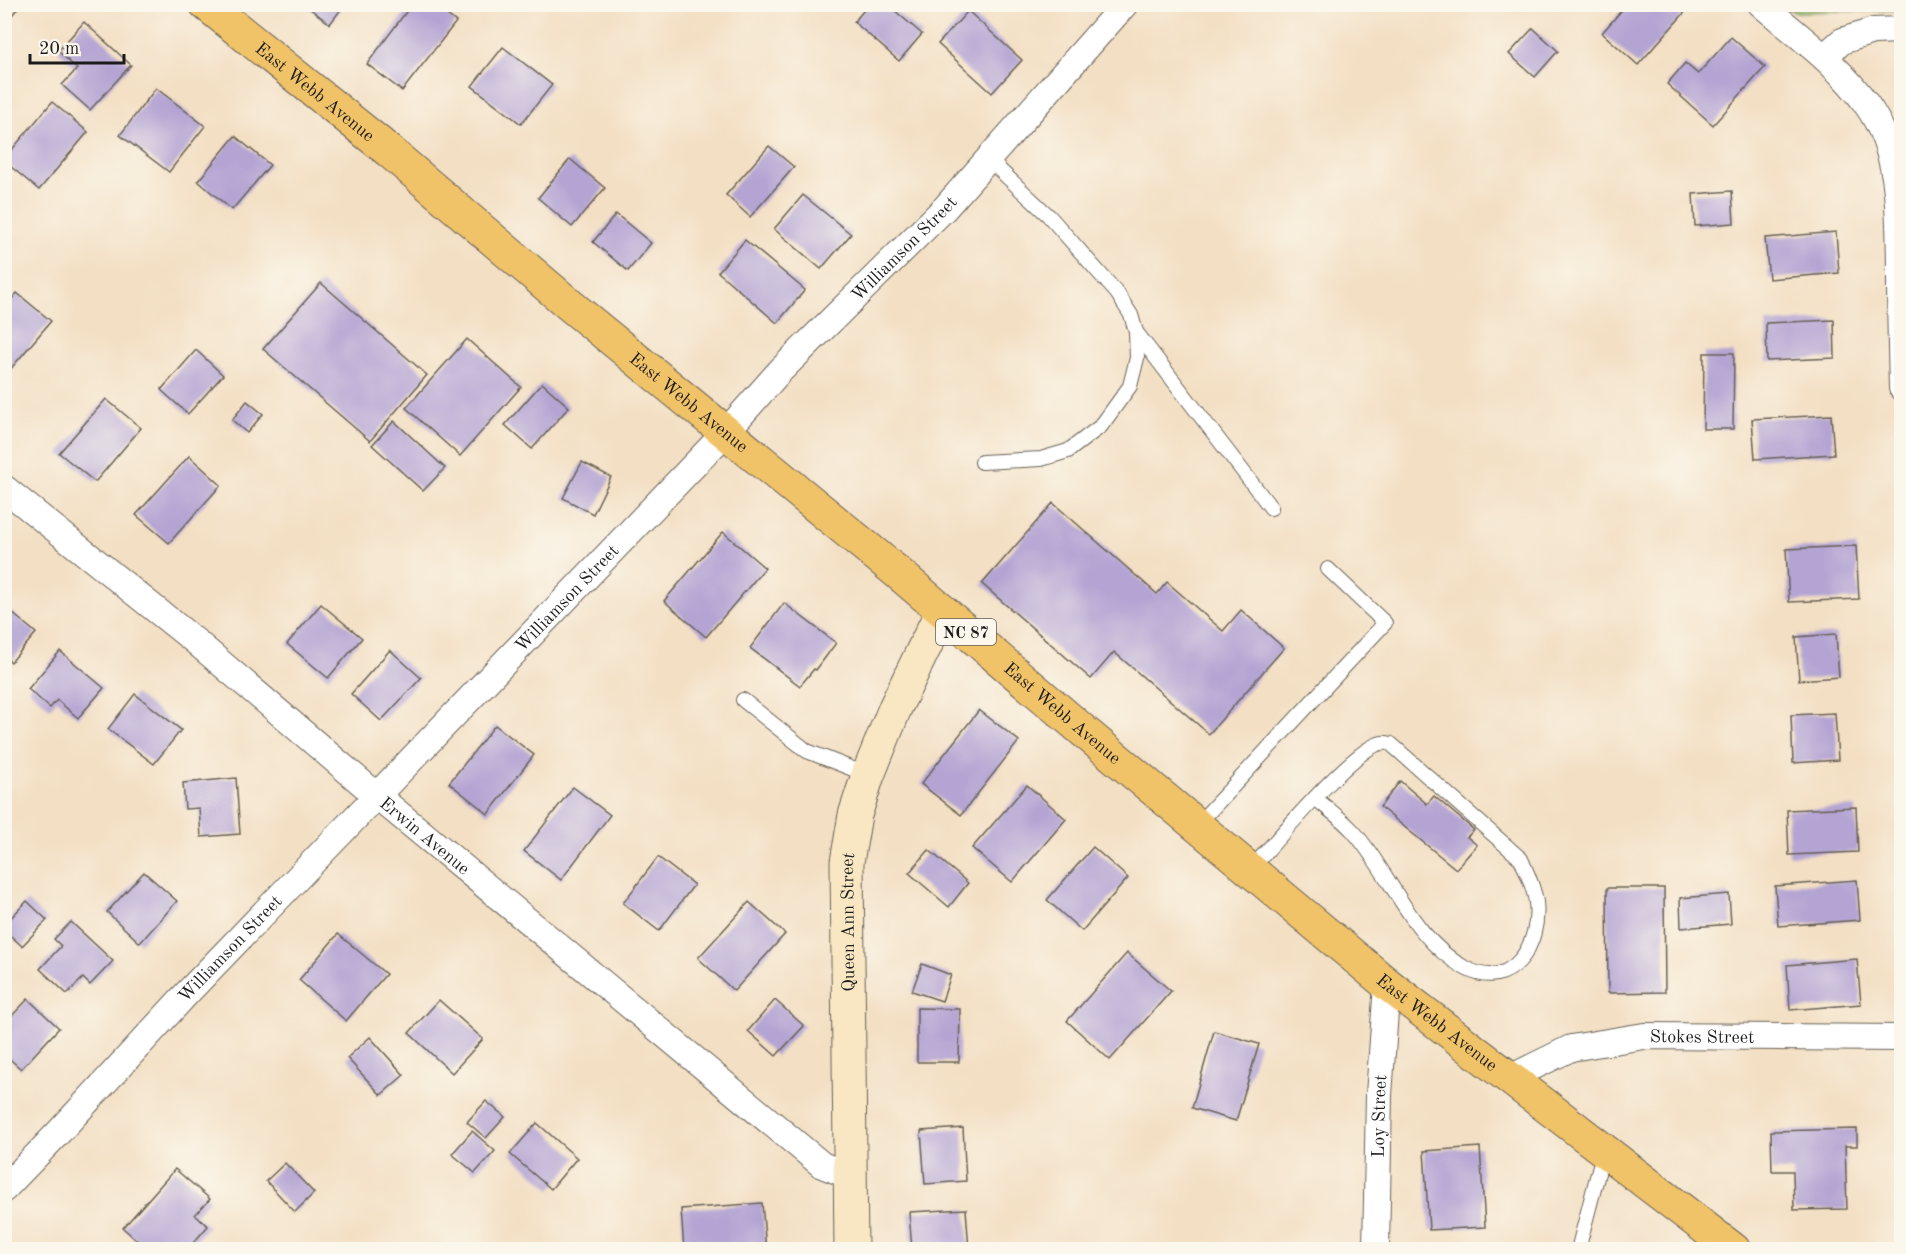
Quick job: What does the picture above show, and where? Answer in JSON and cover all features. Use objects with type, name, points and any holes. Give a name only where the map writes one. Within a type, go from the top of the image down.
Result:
[{"type":"highway","name":"East Webb Avenue","points":[[206,4],[389,151],[724,433],[897,572],[1387,984],[1734,1250]]},
{"type":"street","name":"Williamson Street","points":[[4,1189],[375,795],[724,433],[779,372],[945,208],[1125,4]]},
{"type":"street","points":[[1761,4],[1845,76],[1869,106],[1886,141],[1892,159],[1899,198],[1902,388]]},
{"type":"street","points":[[1824,57],[1842,42],[1873,31],[1902,30]]},
{"type":"street","name":"Erwin Avenue","points":[[4,488],[195,641],[375,795],[822,1165],[850,1176]]},
{"type":"street","name":"Queen Ann Street","points":[[851,1250],[847,862],[855,815],[867,775],[895,708],[942,611]]},
{"type":"street","name":"Loy Street","points":[[1376,1250],[1379,1095],[1387,984]]},
{"type":"street","name":"Stokes Street","points":[[1510,1078],[1571,1048],[1644,1036],[1902,1038]]},
{"type":"lane","points":[[982,462],[1041,459],[1068,451],[1101,426],[1130,386],[1137,357],[1136,332],[1131,315],[1117,293],[1049,216],[988,159]]},
{"type":"lane","points":[[1136,332],[1271,508]]},
{"type":"lane","points":[[1196,825],[1385,622],[1328,569]]},
{"type":"lane","points":[[743,700],[807,751],[867,775]]},
{"type":"lane","points":[[1250,870],[1330,781],[1369,749],[1381,742],[1391,744],[1521,859],[1529,876],[1536,901],[1533,940],[1523,957],[1512,969],[1497,975],[1473,971],[1451,959],[1410,915],[1353,831],[1315,798]]},
{"type":"lane","points":[[1578,1250],[1604,1150]]},
{"type":"green space","points":[[1901,4],[1901,10],[1794,12],[1785,5]]},
{"type":"building","points":[[4,4],[21,4],[4,25]]},
{"type":"building","points":[[304,4],[345,4],[330,24]]},
{"type":"building","points":[[412,4],[433,4],[456,22],[402,91],[367,64]]},
{"type":"building","points":[[869,4],[887,4],[922,34],[899,61],[854,22]]},
{"type":"building","points":[[1627,4],[1679,4],[1686,11],[1638,65],[1602,33]]},
{"type":"building","points":[[968,11],[1022,60],[992,93],[938,44]]},
{"type":"building","points":[[84,22],[131,65],[90,110],[62,85],[77,69],[58,51]]},
{"type":"building","points":[[1533,28],[1558,51],[1535,77],[1509,54]]},
{"type":"building","points":[[1731,37],[1765,67],[1713,125],[1667,84],[1685,63],[1698,74]]},
{"type":"building","points":[[503,47],[552,85],[521,124],[472,86]]},
{"type":"building","points":[[156,88],[205,126],[169,172],[120,135]]},
{"type":"building","points":[[52,102],[88,132],[39,190],[4,159]]},
{"type":"building","points":[[235,136],[270,165],[232,210],[198,181]]},
{"type":"building","points":[[769,146],[794,167],[750,217],[726,195]]},
{"type":"building","points":[[570,159],[605,188],[572,227],[538,198]]},
{"type":"building","points":[[1732,191],[1734,223],[1695,226],[1693,194]]},
{"type":"building","points":[[803,195],[851,234],[821,269],[774,229]]},
{"type":"building","points":[[616,214],[651,243],[628,271],[593,242]]},
{"type":"building","points":[[1836,232],[1839,273],[1769,279],[1765,238]]},
{"type":"building","points":[[745,240],[805,290],[777,323],[718,272]]},
{"type":"building","points":[[321,283],[427,375],[370,441],[263,349]]},
{"type":"building","points":[[17,293],[51,321],[8,372],[4,370],[4,308]]},
{"type":"building","points":[[1834,320],[1835,358],[1767,361],[1766,323]]},
{"type":"building","points":[[467,339],[521,387],[460,456],[406,408]]},
{"type":"building","points":[[196,350],[223,375],[188,414],[161,390]]},
{"type":"building","points":[[1704,353],[1734,353],[1733,429],[1703,429]]},
{"type":"building","points":[[542,383],[569,407],[532,449],[505,425]]},
{"type":"building","points":[[106,399],[141,428],[95,482],[59,453]]},
{"type":"building","points":[[247,401],[263,414],[247,433],[232,420]]},
{"type":"building","points":[[1831,415],[1834,454],[1755,459],[1752,419]]},
{"type":"building","points":[[394,421],[445,468],[423,491],[372,445]]},
{"type":"building","points":[[189,456],[221,485],[169,543],[136,515]]},
{"type":"building","points":[[582,462],[611,477],[593,514],[563,498]]},
{"type":"building","points":[[1053,503],[1157,594],[1167,582],[1223,631],[1241,610],[1284,648],[1209,734],[1114,652],[1091,679],[982,584]]},
{"type":"building","points":[[723,532],[765,568],[706,637],[664,601]]},
{"type":"building","points":[[1856,546],[1859,599],[1789,602],[1786,549]]},
{"type":"building","points":[[784,603],[836,643],[816,670],[814,669],[800,686],[750,648]]},
{"type":"building","points":[[321,604],[362,638],[328,678],[287,644]]},
{"type":"building","points":[[4,606],[36,633],[11,662],[4,657]]},
{"type":"building","points":[[1836,634],[1839,677],[1799,680],[1796,637]]},
{"type":"building","points":[[390,650],[421,678],[381,721],[351,694]]},
{"type":"building","points":[[60,651],[104,688],[78,718],[57,700],[50,708],[28,689]]},
{"type":"building","points":[[135,694],[181,730],[154,764],[108,729]]},
{"type":"building","points":[[979,710],[1019,741],[961,815],[921,784]]},
{"type":"building","points":[[1835,713],[1838,760],[1793,763],[1791,715]]},
{"type":"building","points":[[495,725],[534,755],[488,814],[449,783]]},
{"type":"building","points":[[236,778],[240,834],[201,837],[199,808],[185,809],[183,783]]},
{"type":"building","points":[[1400,781],[1427,804],[1434,796],[1474,830],[1467,837],[1477,845],[1456,869],[1380,807]]},
{"type":"building","points":[[1027,785],[1066,819],[1012,882],[972,848]]},
{"type":"building","points":[[573,787],[610,815],[561,880],[524,851]]},
{"type":"building","points":[[1856,807],[1858,852],[1789,855],[1787,810]]},
{"type":"building","points":[[1093,847],[1128,878],[1082,931],[1047,900]]},
{"type":"building","points":[[929,850],[968,883],[949,907],[909,873]]},
{"type":"building","points":[[658,857],[694,885],[659,931],[623,903]]},
{"type":"building","points":[[144,872],[177,901],[140,943],[107,912]]},
{"type":"building","points":[[1857,880],[1860,920],[1778,926],[1775,886]]},
{"type":"building","points":[[1607,888],[1664,888],[1665,992],[1608,993]]},
{"type":"building","points":[[1729,894],[1731,924],[1681,928],[1680,898]]},
{"type":"building","points":[[27,901],[47,920],[22,946],[4,930],[4,925]]},
{"type":"building","points":[[749,902],[785,934],[734,991],[698,958]]},
{"type":"building","points":[[71,922],[113,961],[90,985],[83,978],[67,994],[40,969],[61,946],[54,939]]},
{"type":"building","points":[[338,934],[386,974],[346,1021],[299,980]]},
{"type":"building","points":[[1127,953],[1171,991],[1110,1060],[1067,1021]]},
{"type":"building","points":[[1857,959],[1861,1004],[1790,1010],[1787,965]]},
{"type":"building","points":[[922,964],[951,975],[942,1001],[912,991]]},
{"type":"building","points":[[28,999],[59,1028],[21,1069],[4,1054],[4,1024]]},
{"type":"building","points":[[439,1000],[483,1039],[452,1073],[409,1033]]},
{"type":"building","points":[[775,1000],[804,1026],[776,1056],[748,1031]]},
{"type":"building","points":[[917,1008],[960,1009],[959,1062],[917,1062]]},
{"type":"building","points":[[1214,1031],[1259,1044],[1236,1121],[1192,1108]]},
{"type":"building","points":[[370,1037],[404,1075],[381,1095],[347,1058]]},
{"type":"building","points":[[486,1101],[505,1117],[486,1138],[467,1122]]},
{"type":"building","points":[[537,1123],[577,1158],[551,1189],[510,1154]]},
{"type":"building","points":[[963,1128],[966,1181],[925,1184],[921,1131]]},
{"type":"building","points":[[1857,1129],[1857,1146],[1845,1146],[1847,1209],[1794,1210],[1793,1171],[1772,1171],[1771,1131]]},
{"type":"building","points":[[472,1131],[495,1151],[475,1173],[452,1154]]},
{"type":"building","points":[[1480,1147],[1485,1227],[1429,1230],[1424,1151]]},
{"type":"building","points":[[285,1163],[314,1193],[295,1212],[266,1181]]},
{"type":"building","points":[[175,1169],[210,1199],[195,1215],[208,1226],[187,1250],[148,1250],[123,1228]]},
{"type":"building","points":[[762,1203],[766,1250],[684,1250],[681,1209]]},
{"type":"building","points":[[966,1209],[969,1250],[912,1250],[909,1212]]}]
